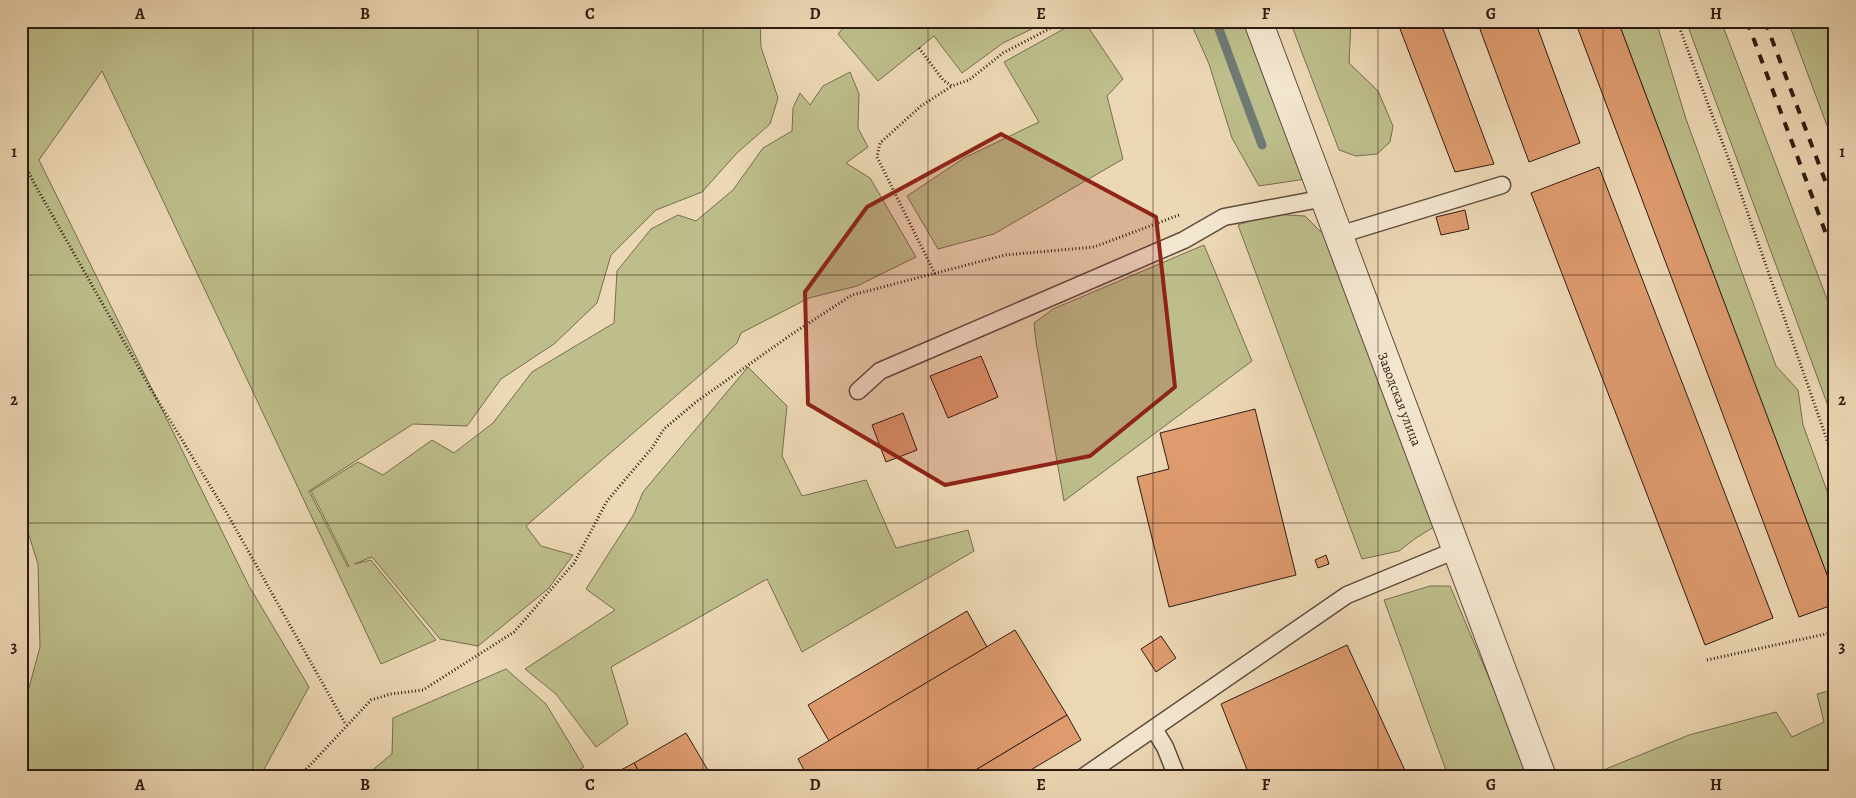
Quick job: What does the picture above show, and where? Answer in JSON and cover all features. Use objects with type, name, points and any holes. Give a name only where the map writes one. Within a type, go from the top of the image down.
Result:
[{"type":"street","name":"Заводская улица","points":[[1258,21],[1542,777]]},
{"type":"lane","points":[[1339,235],[1502,185]]},
{"type":"lane","points":[[858,391],[880,371],[1184,240],[1224,218],[1320,199],[1325,200]]},
{"type":"lane","points":[[1083,777],[1347,595],[1456,550]]},
{"type":"lane","points":[[1154,728],[1165,747],[1177,777]]},
{"type":"path","points":[[935,274],[878,157],[880,143],[921,106],[952,86],[969,80],[1003,53],[1064,21]]},
{"type":"path","points":[[1677,21],[1733,172],[1835,463]]},
{"type":"path","points":[[918,48],[944,80],[952,86]]},
{"type":"path","points":[[21,157],[142,373],[228,514],[346,725]]},
{"type":"path","points":[[299,777],[371,700],[391,694],[423,690],[514,632],[574,563],[607,501],[652,448],[664,429],[696,402],[792,334],[852,295],[1005,255],[1094,247],[1181,214]]},
{"type":"path","points":[[1707,660],[1835,632]]},
{"type":"highlighted area","points":[[1001,134],[1156,217],[1175,387],[1090,456],[945,485],[808,404],[805,292],[867,207]]},
{"type":"green space","points":[[21,21],[760,21],[761,47],[778,98],[770,124],[737,153],[702,192],[656,210],[611,255],[597,303],[554,344],[501,379],[467,426],[413,424],[309,491],[348,567],[311,491],[358,462],[383,475],[432,440],[454,453],[493,423],[532,372],[614,323],[617,271],[651,229],[678,215],[696,221],[733,190],[763,148],[792,131],[793,108],[800,93],[810,105],[823,86],[850,72],[859,94],[858,128],[868,147],[846,163],[870,178],[916,257],[857,286],[809,298],[741,333],[737,343],[526,526],[541,546],[573,555],[548,589],[478,646],[440,639],[372,557],[354,564],[371,560],[436,640],[381,664],[102,71],[39,160],[249,586],[309,687],[262,773],[256,777],[21,777],[21,717],[40,647],[38,564],[21,510]]},
{"type":"green space","points":[[849,21],[1048,21],[1003,43],[962,73],[934,36],[878,81],[838,34]]},
{"type":"green space","points":[[1078,21],[1084,21],[1123,79],[1107,96],[1123,159],[994,234],[938,249],[907,196],[964,158],[1039,122],[1004,62]]},
{"type":"green space","points":[[1190,21],[1246,21],[1306,179],[1259,186],[1232,138],[1209,64]]},
{"type":"green space","points":[[1290,21],[1351,21],[1349,63],[1378,91],[1393,126],[1390,142],[1377,154],[1356,156],[1339,150]]},
{"type":"green space","points":[[1618,21],[1656,21],[1686,119],[1776,366],[1798,390],[1803,425],[1830,499],[1835,507],[1835,570],[1826,572]]},
{"type":"green space","points":[[1686,21],[1721,21],[1835,320],[1835,425]]},
{"type":"green space","points":[[1788,21],[1835,21],[1835,147]]},
{"type":"green space","points":[[1269,214],[1305,216],[1323,234],[1437,525],[1399,551],[1362,559],[1238,225]]},
{"type":"green space","points":[[1204,245],[1252,361],[1064,501],[1034,323],[1053,309]]},
{"type":"green space","points":[[748,367],[787,406],[782,456],[802,496],[866,480],[896,548],[968,530],[974,551],[802,652],[767,579],[611,667],[628,724],[596,747],[556,694],[525,669],[615,610],[586,589],[634,514],[643,492]]},
{"type":"green space","points":[[1430,586],[1450,586],[1531,777],[1450,777],[1447,773],[1384,600]]},
{"type":"green space","points":[[506,669],[546,704],[584,767],[567,777],[364,777],[392,754],[393,718]]},
{"type":"green space","points":[[1835,689],[1835,777],[1597,777],[1596,773],[1689,735],[1776,712],[1792,737],[1824,722],[1817,694]]},
{"type":"building","points":[[1397,21],[1440,21],[1494,164],[1455,172]]},
{"type":"building","points":[[1477,21],[1535,21],[1580,143],[1529,162]]},
{"type":"building","points":[[1575,21],[1618,21],[1826,572],[1835,597],[1835,604],[1799,617]]},
{"type":"building","points":[[1599,167],[1773,618],[1705,645],[1531,193]]},
{"type":"building","points":[[1465,210],[1469,229],[1441,235],[1436,217]]},
{"type":"building","points":[[981,356],[998,397],[948,418],[930,376]]},
{"type":"building","points":[[1255,409],[1296,575],[1169,607],[1137,477],[1169,469],[1160,433]]},
{"type":"building","points":[[903,413],[917,450],[886,462],[872,425]]},
{"type":"building","points":[[1326,555],[1329,564],[1318,568],[1315,560]]},
{"type":"building","points":[[967,611],[987,647],[829,741],[808,705]]},
{"type":"building","points":[[1015,630],[1067,715],[964,777],[808,777],[798,759]]},
{"type":"building","points":[[1161,636],[1176,658],[1156,672],[1141,649]]},
{"type":"building","points":[[1347,645],[1408,777],[1250,777],[1221,704]]},
{"type":"building","points":[[1067,715],[1081,740],[1019,777],[964,777]]},
{"type":"building","points":[[686,733],[712,777],[642,777],[634,763]]},
{"type":"building","points":[[634,763],[642,777],[608,777]]},
{"type":"waterway","points":[[1216,21],[1262,145]]},
{"type":"railway","points":[[1747,21],[1835,258]]},
{"type":"railway","points":[[1765,21],[1835,207]]}]
